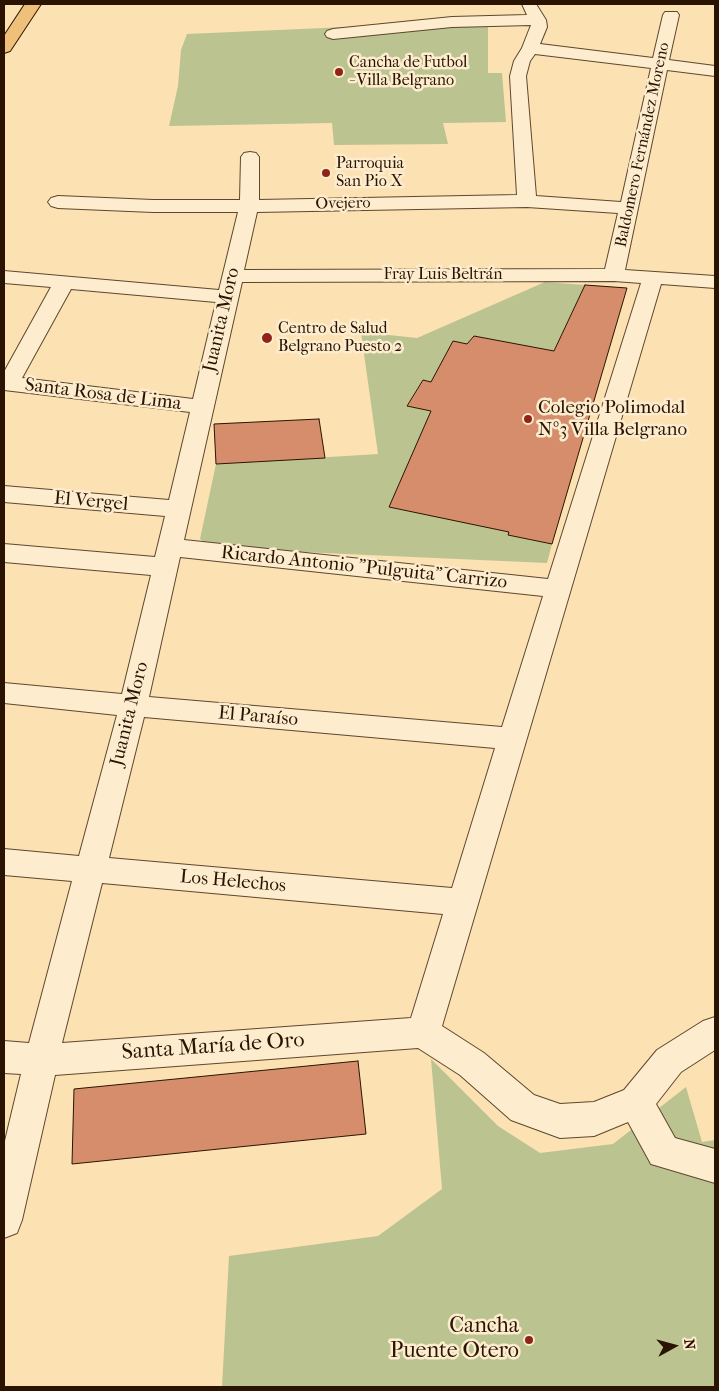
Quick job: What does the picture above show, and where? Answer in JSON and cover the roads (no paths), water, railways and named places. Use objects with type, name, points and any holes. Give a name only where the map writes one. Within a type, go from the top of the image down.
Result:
[{"type":"main road","points":[[4,48],[33,4]]},
{"type":"street","points":[[527,201],[518,76],[522,61],[539,27],[538,20],[528,4]]},
{"type":"street","name":"Baldomero Fernández Moreno","points":[[614,274],[671,15]]},
{"type":"street","points":[[333,34],[452,22],[476,25],[538,20]]},
{"type":"street","points":[[530,48],[715,71]]},
{"type":"street","name":"Juanita Moro","points":[[4,1220],[41,1060],[132,706],[249,206],[250,158]]},
{"type":"street","name":"Ovejero","points":[[58,202],[153,206],[249,206],[527,201],[629,208]]},
{"type":"street","name":"Fray Luis Beltrán","points":[[4,277],[64,282],[230,286],[614,274],[715,282]]},
{"type":"street","points":[[653,278],[423,1032],[472,1064],[523,1108],[560,1121],[594,1119],[636,1102],[669,1061],[715,1032]]},
{"type":"street","points":[[6,384],[64,282]]},
{"type":"street","name":"Santa Rosa de Lima","points":[[6,384],[202,407]]},
{"type":"street","name":"El Vergel","points":[[4,494],[178,509]]},
{"type":"street","name":"Ricardo Antonio \"Pulguita\" Carrizo","points":[[4,553],[167,557],[558,589]]},
{"type":"street","name":"El Paraíso","points":[[4,693],[132,706],[512,738]]},
{"type":"street","name":"Los Helechos","points":[[4,862],[462,902]]},
{"type":"street","name":"Santa María de Oro","points":[[4,1057],[41,1060],[423,1032]]},
{"type":"street","points":[[636,1102],[664,1152],[715,1166]]},
{"type":"place","name":"Cancha de Futbol - Villa Belgrano","points":[[339,72]]},
{"type":"place","name":"Parroquia San Pio X","points":[[326,173]]},
{"type":"place","name":"Centro de Salud Belgrano Puesto 2","points":[[267,338]]},
{"type":"place","name":"Colegio Polimodal Nº3 Villa Belgrano","points":[[528,419]]},
{"type":"place","name":"Cancha Puente Otero","points":[[529,1340]]}]
